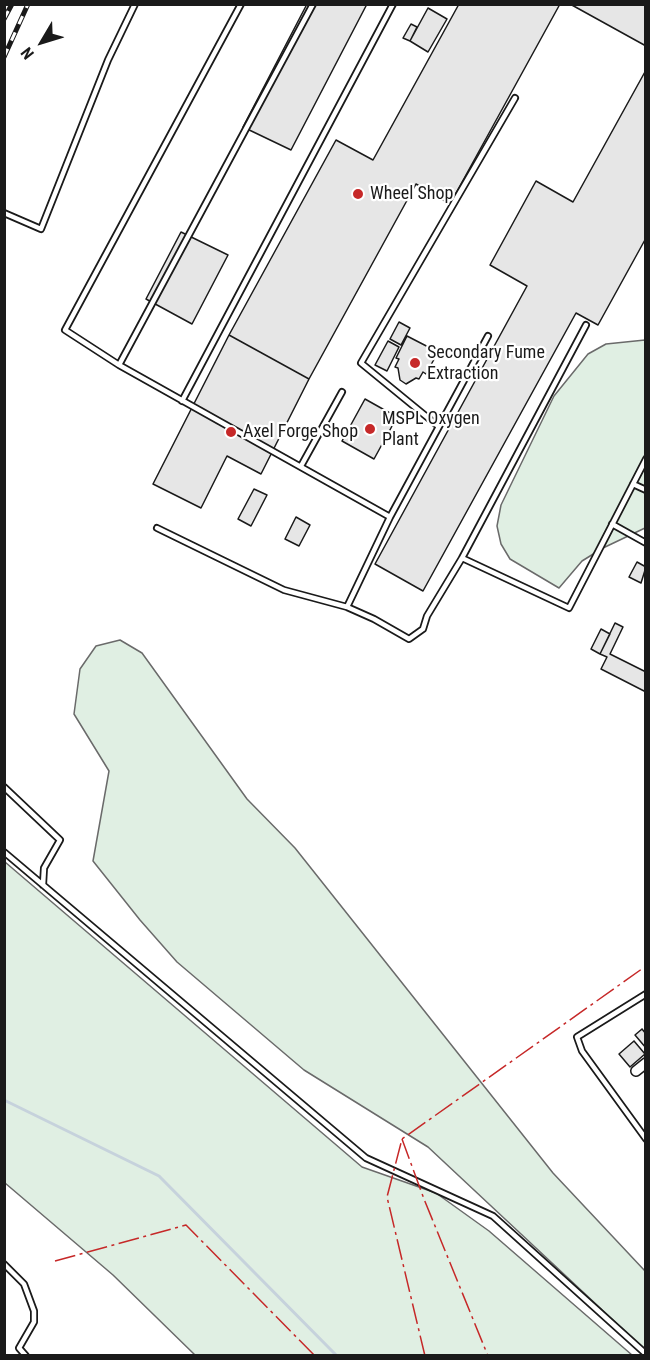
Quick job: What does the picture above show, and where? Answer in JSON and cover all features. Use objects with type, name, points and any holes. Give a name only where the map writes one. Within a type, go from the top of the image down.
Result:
[{"type":"street","points":[[636,1071],[645,1063]]},
{"type":"lane","points":[[4,213],[41,229],[108,60],[135,4]]},
{"type":"lane","points":[[241,4],[65,330],[119,365],[390,517]]},
{"type":"lane","points":[[119,365],[314,4]]},
{"type":"lane","points":[[182,401],[393,4]]},
{"type":"lane","points":[[438,426],[361,363],[515,98]]},
{"type":"lane","points":[[157,528],[284,590],[346,607],[374,619],[409,639],[413,638],[423,629],[427,616],[462,558],[586,325]]},
{"type":"lane","points":[[346,607],[390,517],[488,336]]},
{"type":"lane","points":[[301,466],[342,392]]},
{"type":"lane","points":[[462,558],[568,608],[645,459]]},
{"type":"lane","points":[[633,484],[645,490]]},
{"type":"lane","points":[[612,524],[645,543]]},
{"type":"lane","points":[[4,787],[60,840],[44,868],[43,885]]},
{"type":"lane","points":[[4,852],[366,1158],[493,1216],[645,1354]]},
{"type":"lane","points":[[645,993],[577,1037],[582,1051],[645,1139]]},
{"type":"lane","points":[[4,1264],[24,1284],[32,1304],[34,1322],[19,1347],[26,1356]]},
{"type":"green space","points":[[645,340],[645,528],[582,561],[559,588],[510,559],[501,544],[497,526],[501,505],[554,396],[588,354],[606,344]]},
{"type":"green space","points":[[120,640],[142,653],[247,799],[295,848],[553,1173],[645,1271],[645,1350],[428,1147],[304,1070],[177,962],[93,861],[109,771],[74,714],[80,669],[96,646]]},
{"type":"green space","points":[[5,862],[362,1167],[436,1193],[489,1231],[632,1355],[195,1355],[113,1275],[5,1183]]},
{"type":"building","points":[[307,4],[367,4],[291,150],[243,127]]},
{"type":"building","name":"Wheel Shop","points":[[459,4],[560,4],[450,204],[416,184],[309,379],[229,335],[336,140],[373,160]]},
{"type":"building","points":[[570,4],[646,4],[646,46]]},
{"type":"building","points":[[428,8],[447,19],[428,52],[410,41]]},
{"type":"building","points":[[411,24],[417,27],[410,41],[403,38]]},
{"type":"building","points":[[646,70],[646,238],[598,325],[576,313],[423,591],[375,564],[527,286],[490,265],[536,181],[573,202]]},
{"type":"building","points":[[181,232],[228,255],[192,324],[146,299]]},
{"type":"building","points":[[399,322],[410,328],[401,345],[390,339]]},
{"type":"building","name":"Axel Forge Shop","points":[[229,335],[309,379],[261,474],[227,456],[201,508],[153,484]]},
{"type":"building","name":"Secondary Fume Extraction","points":[[407,336],[438,352],[426,374],[423,372],[419,379],[416,378],[406,384],[400,380],[398,368],[395,367],[399,359],[396,358]]},
{"type":"building","points":[[388,341],[399,347],[387,371],[375,365]]},
{"type":"building","name":"MSPL Oxygen Plant","points":[[365,399],[397,417],[374,459],[342,441]]},
{"type":"building","points":[[254,489],[267,495],[251,526],[238,519]]},
{"type":"building","points":[[296,517],[310,525],[299,546],[285,539]]},
{"type":"building","points":[[637,562],[646,567],[641,583],[629,577]]},
{"type":"building","points":[[615,623],[623,627],[610,654],[646,672],[646,692],[601,669],[607,657],[600,654]]},
{"type":"building","points":[[601,629],[610,634],[600,654],[591,649]]},
{"type":"building","points":[[642,1029],[646,1034],[646,1048],[635,1035]]},
{"type":"building","points":[[634,1041],[645,1054],[630,1067],[619,1054]]},
{"type":"waterway","points":[[4,1100],[159,1176],[337,1356]]},
{"type":"railway","points":[[4,19],[12,4]]},
{"type":"railway","points":[[4,57],[28,4]]},
{"type":"power","points":[[425,1356],[387,1197],[402,1139],[646,966]]},
{"type":"power","points":[[402,1139],[488,1356]]},
{"type":"power","points":[[55,1261],[186,1225],[315,1356]]},
{"type":"place","name":"Wheel Shop","points":[[358,194]]},
{"type":"place","name":"Secondary Fume Extraction","points":[[415,363]]},
{"type":"place","name":"MSPL Oxygen Plant","points":[[370,429]]},
{"type":"place","name":"Axel Forge Shop","points":[[231,432]]}]
